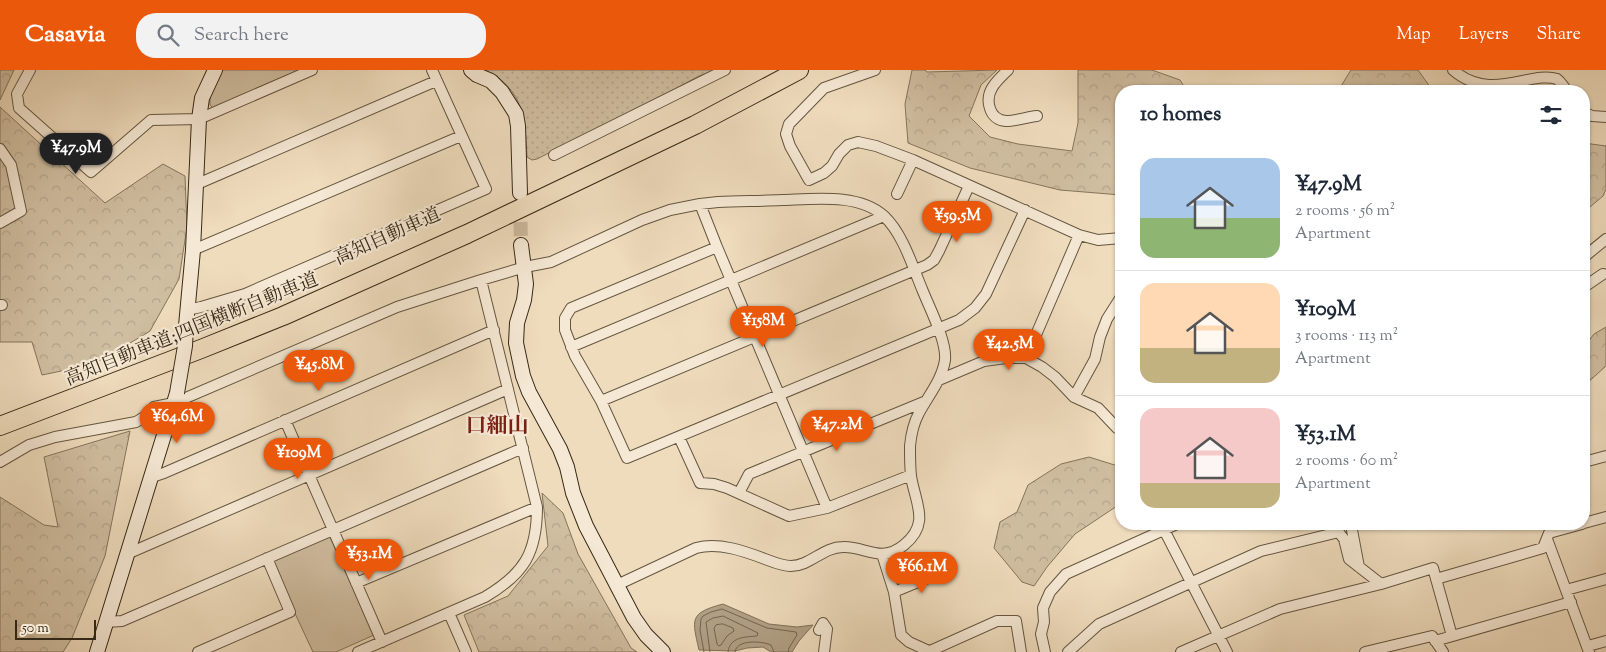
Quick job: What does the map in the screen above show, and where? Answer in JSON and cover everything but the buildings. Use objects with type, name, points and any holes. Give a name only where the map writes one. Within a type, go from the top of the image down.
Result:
[{"type":"highway","name":"高知自動車道","points":[[0,413],[174,348],[394,255],[563,178],[780,70]]},
{"type":"highway","name":"高知自動車道;四国横断自動車道","points":[[0,426],[283,316],[467,234],[695,125],[799,70]]},
{"type":"street","points":[[30,70],[17,94],[19,108],[91,172],[151,120],[199,119],[312,70]]},
{"type":"street","points":[[97,652],[176,398],[185,346],[193,250],[199,119],[202,98],[215,70]]},
{"type":"street","points":[[187,310],[245,294],[486,189],[432,70]]},
{"type":"street","points":[[471,70],[491,81],[506,98],[516,114],[520,193]]},
{"type":"street","points":[[554,154],[725,70]]},
{"type":"street","points":[[875,70],[824,88],[789,124],[786,134],[790,146],[809,180],[824,173],[832,166],[839,154],[848,145],[858,142],[876,146],[913,160],[1079,235],[1098,240],[1115,239]]},
{"type":"street","points":[[1008,70],[992,88],[988,99],[991,113],[998,119],[1006,121],[1037,116]]},
{"type":"street","points":[[1453,70],[1459,76],[1470,80],[1492,84],[1537,75],[1557,79],[1562,85]]},
{"type":"street","points":[[195,185],[436,81]]},
{"type":"street","points":[[1590,115],[1606,117]]},
{"type":"street","points":[[193,250],[461,136]]},
{"type":"street","points":[[0,149],[11,165],[21,212],[0,224]]},
{"type":"street","points":[[897,194],[913,160]]},
{"type":"street","points":[[601,400],[915,271],[934,260],[968,186]]},
{"type":"street","points":[[0,462],[29,445],[55,437],[136,422],[154,407],[397,307],[525,267],[551,262],[642,220],[670,210],[700,204],[827,198],[862,203],[884,216],[893,227],[915,271],[938,329],[945,358],[939,380],[918,414],[912,430],[910,447],[911,475],[919,505],[920,519],[915,533],[904,545],[895,551],[882,554],[842,547],[826,550],[803,564],[790,566],[777,564],[742,551],[706,546],[696,548],[617,585]]},
{"type":"street","points":[[700,204],[826,508]]},
{"type":"street","points":[[717,247],[571,308],[565,318],[565,330],[571,347],[601,400],[627,458],[959,320],[975,308],[986,294],[1025,210]]},
{"type":"street","points":[[571,347],[884,216]]},
{"type":"street","points":[[1026,358],[1079,235]]},
{"type":"street","points":[[1590,252],[1606,239]]},
{"type":"street","points":[[521,245],[526,284],[524,300],[517,322],[516,343],[523,376],[529,392],[564,458],[575,500],[586,526],[642,631],[662,652]]},
{"type":"street","points":[[1590,283],[1603,274]]},
{"type":"street","points":[[358,652],[498,590],[520,570],[535,538],[537,507],[481,280]]},
{"type":"street","points":[[1074,396],[1095,360],[1100,337],[1107,319],[1115,306]]},
{"type":"street","points":[[152,477],[494,330]]},
{"type":"street","points":[[939,380],[984,361],[1026,358],[1055,377],[1074,396],[1098,408],[1115,425]]},
{"type":"street","points":[[127,554],[508,389]]},
{"type":"street","points":[[739,493],[748,474],[926,401]]},
{"type":"street","points":[[285,420],[382,642]]},
{"type":"street","points":[[679,437],[700,483],[714,484],[739,493],[789,516],[826,508],[911,475]]},
{"type":"street","points":[[106,622],[122,621],[523,448]]},
{"type":"street","points":[[1590,460],[1606,456]]},
{"type":"street","points":[[356,583],[537,507]]},
{"type":"street","points":[[1590,522],[1606,517]]},
{"type":"street","points":[[1045,652],[1041,634],[1044,622],[1044,608],[1050,592],[1066,574],[1157,530]]},
{"type":"street","points":[[1165,530],[1227,652]]},
{"type":"street","points":[[1352,530],[1359,567]]},
{"type":"street","points":[[1436,579],[1543,548],[1551,530]]},
{"type":"street","points":[[1068,652],[1098,624],[1261,551],[1339,532],[1344,539],[1349,559],[1381,584]]},
{"type":"street","points":[[1547,539],[1589,649],[1606,641]]},
{"type":"street","points":[[882,554],[894,592],[901,635],[909,642],[931,651],[997,621],[1016,621],[1021,652]]},
{"type":"street","points":[[198,652],[290,612],[267,558]]},
{"type":"street","points":[[1181,652],[1280,609],[1381,584],[1433,568],[1452,636]]},
{"type":"street","points":[[894,592],[940,574]]},
{"type":"street","points":[[1566,590],[1606,579]]},
{"type":"street","points":[[1435,641],[1571,602]]},
{"type":"street","points":[[449,613],[466,652]]},
{"type":"street","points":[[819,630],[823,623],[827,629],[824,652]]},
{"type":"street","points":[[1365,652],[1432,636],[1443,652]]},
{"type":"green space","points":[[0,70],[14,70],[0,100]]},
{"type":"green space","points":[[222,70],[298,70],[215,110],[210,105],[210,95]]},
{"type":"green space","points":[[486,70],[715,70],[699,76],[532,160],[527,157],[523,117],[515,96],[499,78]]},
{"type":"green space","points":[[912,70],[925,70],[927,72],[997,70],[981,85],[969,116],[990,137],[1018,144],[1072,151],[1078,123],[1078,70],[1152,70],[1180,80],[1183,85],[1115,85],[1115,195],[1060,190],[970,168],[908,143],[905,104]]},
{"type":"green space","points":[[1351,70],[1418,70],[1429,85],[1342,85]]},
{"type":"green space","points":[[0,107],[105,203],[163,164],[185,176],[187,227],[179,279],[150,331],[90,365],[42,375],[32,342],[0,342]]},
{"type":"green space","points":[[1590,144],[1606,146],[1606,189],[1603,196],[1590,207]]},
{"type":"green space","points":[[1606,327],[1606,366],[1590,380],[1590,339],[1594,334]]},
{"type":"green space","points":[[130,431],[105,556],[72,638],[63,652],[0,652],[0,497],[44,525],[58,527],[44,457]]},
{"type":"green space","points":[[1089,457],[1115,465],[1115,507],[1075,534],[1047,567],[1034,586],[1022,582],[994,548],[1000,522],[1017,512],[1028,485],[1061,464]]},
{"type":"green space","points":[[542,493],[563,513],[578,554],[631,648],[637,652],[479,652],[464,615],[508,596],[548,546]]},
{"type":"green space","points":[[329,535],[374,635],[336,652],[313,652],[270,560]]},
{"type":"water","points":[[723,604],[769,624],[797,627],[813,625],[792,652],[771,652],[763,647],[735,651],[699,650],[695,631],[696,619],[704,611]]},
{"type":"tunnel","points":[[520,201],[521,245]]},
{"type":"district","name":"口細山","points":[[497,425]]}]
